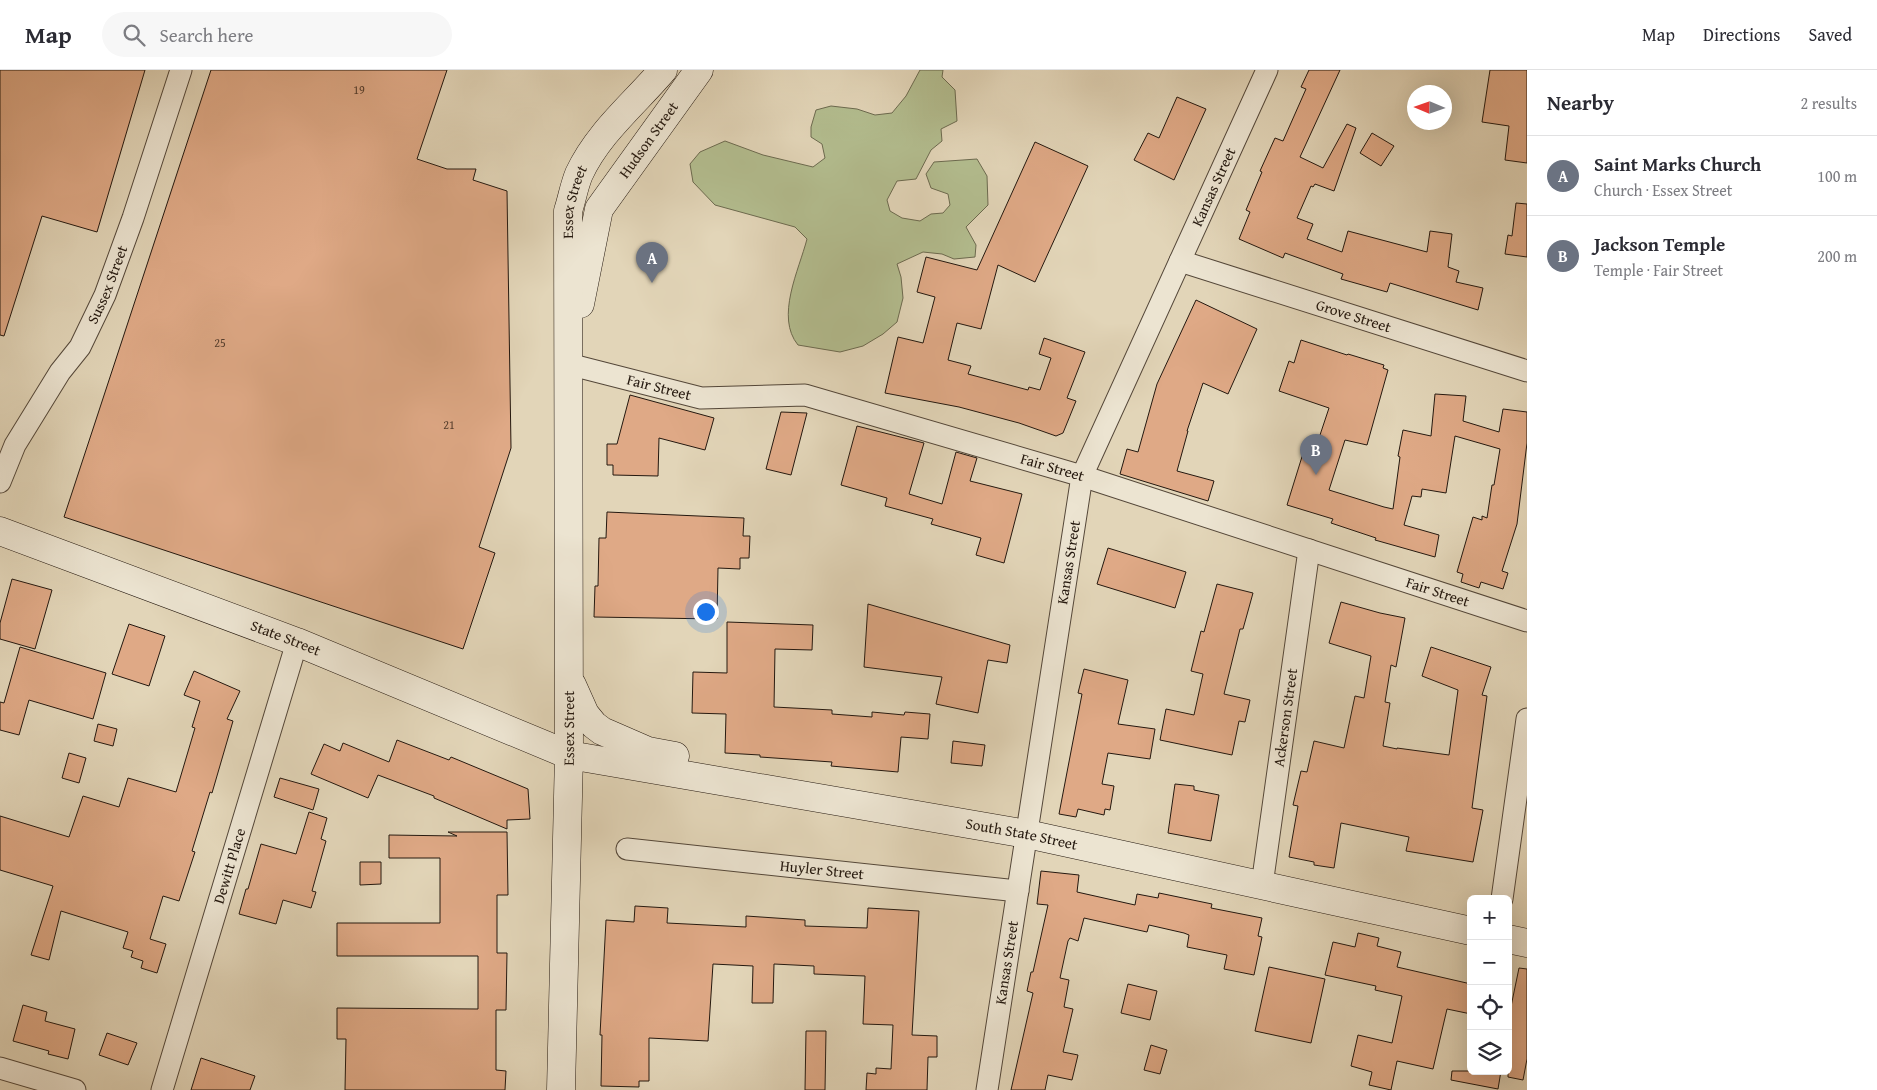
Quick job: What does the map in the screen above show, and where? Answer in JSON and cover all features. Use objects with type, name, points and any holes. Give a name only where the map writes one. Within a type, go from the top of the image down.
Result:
[{"type":"street","name":"Sussex Street","points":[[0,482],[15,445],[60,372],[80,347],[105,295],[133,218],[181,70]]},
{"type":"street","name":"Hudson Street","points":[[599,209],[679,95],[699,70]]},
{"type":"street","name":"Kansas Street","points":[[987,1090],[1082,476],[1267,70]]},
{"type":"street","points":[[656,72],[679,95]]},
{"type":"street","name":"Essex Street","points":[[561,1090],[569,755],[568,211],[579,175],[612,124],[631,104],[656,72]]},
{"type":"street","name":"Essex Street","points":[[568,364],[599,209]]},
{"type":"street","name":"Grove Street","points":[[1180,261],[1527,371]]},
{"type":"street","name":"Fair Street","points":[[568,364],[701,398],[805,395],[1082,476],[1527,621]]},
{"type":"street","name":"State Street","points":[[0,531],[297,642],[569,755]]},
{"type":"street","name":"Ackerson Street","points":[[1262,885],[1309,550]]},
{"type":"street","name":"Dewitt Place","points":[[162,1090],[297,642]]},
{"type":"street","points":[[568,678],[585,714],[602,731],[648,751],[672,755],[693,766],[709,779]]},
{"type":"street","points":[[1503,895],[1527,719]]},
{"type":"street","name":"South State Street","points":[[569,755],[1027,834],[1467,930]]},
{"type":"street","name":"Huyler Street","points":[[627,849],[1018,891]]},
{"type":"street","points":[[1512,940],[1527,943]]},
{"type":"street","points":[[0,1068],[75,1090]]},
{"type":"green space","points":[[920,70],[943,70],[942,77],[955,90],[957,121],[941,129],[942,141],[931,150],[916,179],[897,181],[887,200],[890,211],[902,218],[920,221],[931,214],[943,213],[950,205],[948,194],[931,188],[926,174],[934,162],[977,159],[987,176],[988,205],[966,227],[976,245],[975,257],[954,259],[942,254],[923,252],[897,264],[901,277],[903,298],[897,322],[883,334],[863,346],[840,352],[798,345],[791,334],[789,307],[791,293],[807,239],[795,227],[715,205],[693,182],[690,164],[700,152],[725,141],[763,155],[813,167],[825,158],[822,144],[811,137],[811,127],[816,110],[831,106],[857,109],[875,115],[892,113],[906,96]]},
{"type":"building","points":[[0,70],[145,70],[97,232],[42,216],[4,336],[0,335]]},
{"type":"building","points":[[211,70],[447,70],[417,159],[447,169],[476,169],[473,180],[507,191],[511,448],[479,547],[495,553],[463,649],[64,517]]},
{"type":"building","points":[[1309,70],[1340,70],[1300,157],[1323,168],[1347,124],[1356,128],[1334,191],[1315,184],[1313,187],[1311,186],[1297,218],[1313,224],[1307,239],[1342,252],[1348,231],[1427,252],[1430,231],[1452,234],[1448,267],[1459,271],[1456,282],[1483,288],[1478,310],[1390,283],[1387,292],[1341,279],[1343,274],[1285,253],[1283,258],[1239,239],[1250,212],[1246,210],[1262,172],[1260,171],[1275,138],[1283,141],[1306,89],[1301,87]]},
{"type":"building","points":[[1490,70],[1527,70],[1527,163],[1505,160],[1509,126],[1482,122]]},
{"type":"building","points":[[1177,97],[1206,109],[1174,180],[1134,160],[1148,133],[1159,138]]},
{"type":"building","points":[[1372,133],[1394,146],[1381,166],[1360,153]]},
{"type":"building","points":[[1035,142],[1088,166],[1035,282],[998,265],[981,329],[957,323],[948,360],[971,366],[968,374],[1028,390],[1029,387],[1040,390],[1051,358],[1039,354],[1044,338],[1085,352],[1067,398],[1076,401],[1063,433],[1056,436],[1019,423],[959,407],[885,393],[898,337],[923,343],[935,297],[917,292],[926,257],[977,270]]},
{"type":"building","points":[[1516,203],[1527,204],[1527,257],[1505,254],[1508,235],[1512,236]]},
{"type":"building","points":[[1196,300],[1257,329],[1228,394],[1203,383],[1187,431],[1177,471],[1214,481],[1208,501],[1120,474],[1127,449],[1138,452],[1157,384]]},
{"type":"building","points":[[1301,340],[1384,365],[1383,368],[1388,370],[1367,445],[1345,440],[1329,490],[1393,509],[1400,457],[1398,456],[1403,430],[1431,436],[1435,394],[1466,396],[1463,421],[1499,432],[1503,409],[1527,412],[1527,443],[1517,524],[1502,571],[1508,573],[1503,589],[1481,582],[1479,588],[1461,582],[1463,574],[1457,572],[1473,517],[1482,520],[1482,516],[1487,518],[1500,449],[1455,436],[1446,493],[1422,489],[1421,497],[1412,496],[1404,525],[1439,535],[1435,557],[1375,540],[1376,538],[1331,523],[1333,519],[1287,505],[1305,447],[1315,450],[1329,408],[1279,391],[1289,361],[1294,363]]},
{"type":"building","points":[[630,395],[714,418],[705,450],[659,438],[658,476],[613,475],[613,465],[607,465],[607,444],[617,444]]},
{"type":"building","points":[[781,412],[807,413],[791,475],[766,469]]},
{"type":"building","points":[[857,426],[924,443],[909,494],[942,504],[956,452],[977,458],[970,481],[1022,494],[1004,563],[976,555],[981,538],[931,524],[933,519],[885,506],[887,498],[841,485]]},
{"type":"building","points":[[607,512],[744,518],[743,536],[750,536],[749,558],[740,558],[740,569],[718,568],[717,619],[594,617],[595,586],[598,586],[599,538],[606,538]]},
{"type":"building","points":[[1108,548],[1186,572],[1175,608],[1097,584]]},
{"type":"building","points":[[12,579],[52,590],[35,649],[0,639],[0,623]]},
{"type":"building","points":[[1217,584],[1253,593],[1243,629],[1240,629],[1224,694],[1250,700],[1245,722],[1239,721],[1232,755],[1160,740],[1166,709],[1194,715],[1203,674],[1191,671],[1201,631],[1204,632]]},
{"type":"building","points":[[1341,602],[1405,618],[1396,667],[1391,665],[1385,702],[1390,703],[1383,746],[1449,755],[1458,690],[1422,676],[1431,647],[1491,667],[1482,695],[1487,696],[1472,808],[1483,810],[1473,862],[1406,851],[1409,837],[1341,823],[1334,868],[1314,865],[1314,862],[1289,857],[1298,806],[1293,805],[1301,771],[1307,772],[1314,741],[1344,748],[1355,696],[1364,698],[1371,656],[1329,643]]},
{"type":"building","points":[[868,604],[1010,645],[1007,663],[988,660],[978,713],[936,704],[942,677],[864,667]]},
{"type":"building","points":[[727,622],[813,625],[812,650],[775,649],[774,707],[832,710],[832,714],[872,717],[872,712],[904,715],[905,712],[930,714],[928,739],[901,737],[898,772],[831,766],[832,762],[725,753],[726,714],[692,713],[693,672],[727,673]]},
{"type":"building","points":[[129,624],[165,636],[149,686],[112,674]]},
{"type":"building","points":[[20,647],[106,673],[93,719],[29,700],[19,735],[0,730],[0,702],[4,703]]},
{"type":"building","points":[[1084,669],[1128,680],[1118,724],[1155,729],[1150,759],[1108,753],[1102,784],[1114,786],[1110,810],[1105,809],[1104,815],[1078,809],[1076,817],[1059,814],[1082,694],[1078,693]]},
{"type":"building","points":[[194,671],[240,691],[227,719],[233,721],[212,793],[210,792],[192,851],[195,852],[179,901],[163,896],[150,939],[166,944],[157,973],[141,968],[143,961],[131,957],[133,951],[123,948],[128,932],[61,911],[49,960],[31,955],[53,886],[0,870],[0,816],[69,837],[83,796],[119,807],[128,778],[176,792],[195,728],[192,727],[200,701],[184,695]]},
{"type":"building","points":[[98,724],[117,729],[113,746],[94,741]]},
{"type":"building","points":[[397,740],[449,760],[451,757],[528,789],[530,819],[507,820],[507,829],[434,798],[434,796],[378,775],[368,798],[311,774],[324,744],[340,751],[343,743],[389,762]]},
{"type":"building","points":[[953,741],[985,745],[982,766],[951,763]]},
{"type":"building","points":[[69,753],[86,758],[79,783],[62,778]]},
{"type":"building","points":[[280,778],[319,789],[313,810],[274,797]]},
{"type":"building","points":[[1175,784],[1194,786],[1194,790],[1219,795],[1211,841],[1168,833]]},
{"type":"building","points":[[309,812],[327,818],[321,839],[326,841],[312,891],[316,892],[311,908],[283,900],[276,924],[239,914],[261,844],[296,854]]},
{"type":"building","points":[[448,832],[507,832],[508,895],[497,895],[497,953],[507,953],[506,1010],[496,1010],[496,1070],[506,1071],[505,1090],[345,1090],[346,1039],[337,1039],[337,1008],[478,1009],[478,956],[337,956],[337,923],[440,923],[440,858],[389,858],[389,835],[457,836]]},
{"type":"building","points":[[360,862],[381,862],[381,884],[360,885]]},
{"type":"building","points":[[1041,871],[1079,875],[1077,892],[1135,905],[1137,894],[1158,898],[1159,893],[1212,904],[1211,908],[1262,918],[1258,936],[1262,937],[1254,975],[1224,969],[1227,955],[1187,947],[1189,935],[1184,933],[1149,925],[1147,932],[1084,918],[1078,941],[1070,938],[1068,941],[1060,978],[1069,980],[1064,1007],[1073,1009],[1063,1052],[1078,1055],[1072,1080],[1048,1075],[1045,1090],[1011,1090],[1033,993],[1027,991],[1048,905],[1037,904]]},
{"type":"building","points":[[635,906],[668,908],[667,923],[746,927],[746,916],[805,920],[805,926],[867,928],[868,908],[919,911],[912,1035],[937,1036],[937,1057],[928,1057],[927,1090],[866,1090],[867,1073],[876,1074],[876,1068],[891,1069],[893,1025],[863,1024],[865,976],[814,974],[814,966],[774,964],[773,1003],[752,1003],[753,966],[713,964],[708,1041],[649,1038],[649,1081],[639,1081],[639,1087],[601,1086],[602,1035],[600,1035],[606,920],[634,922]]},
{"type":"building","points":[[1358,933],[1379,938],[1377,946],[1401,952],[1397,967],[1467,983],[1467,1013],[1447,1009],[1433,1069],[1397,1061],[1391,1090],[1369,1085],[1372,1072],[1351,1066],[1358,1035],[1392,1043],[1402,996],[1375,990],[1376,986],[1325,975],[1333,942],[1355,947]]},
{"type":"building","points":[[1269,967],[1325,979],[1311,1043],[1255,1031]]},
{"type":"building","points":[[1519,968],[1527,969],[1527,1059],[1523,1080],[1508,1077],[1508,1075],[1512,1075],[1512,1002]]},
{"type":"building","points":[[1128,984],[1157,991],[1150,1020],[1121,1013]]},
{"type":"building","points":[[23,1005],[47,1012],[45,1021],[75,1029],[68,1059],[48,1054],[49,1051],[13,1041]]},
{"type":"building","points":[[806,1031],[826,1031],[825,1090],[805,1090]]},
{"type":"building","points":[[107,1033],[137,1043],[128,1065],[99,1055]]},
{"type":"building","points":[[1151,1045],[1167,1050],[1160,1074],[1144,1070]]},
{"type":"building","points":[[201,1058],[255,1076],[250,1090],[191,1090]]},
{"type":"building","points":[[1452,1071],[1467,1071],[1467,1075],[1500,1075],[1498,1089],[1451,1080]]},
{"type":"place","name":"Saint Marks Church","points":[[652,283]]},
{"type":"place","name":"Jackson Temple","points":[[1316,475]]}]
